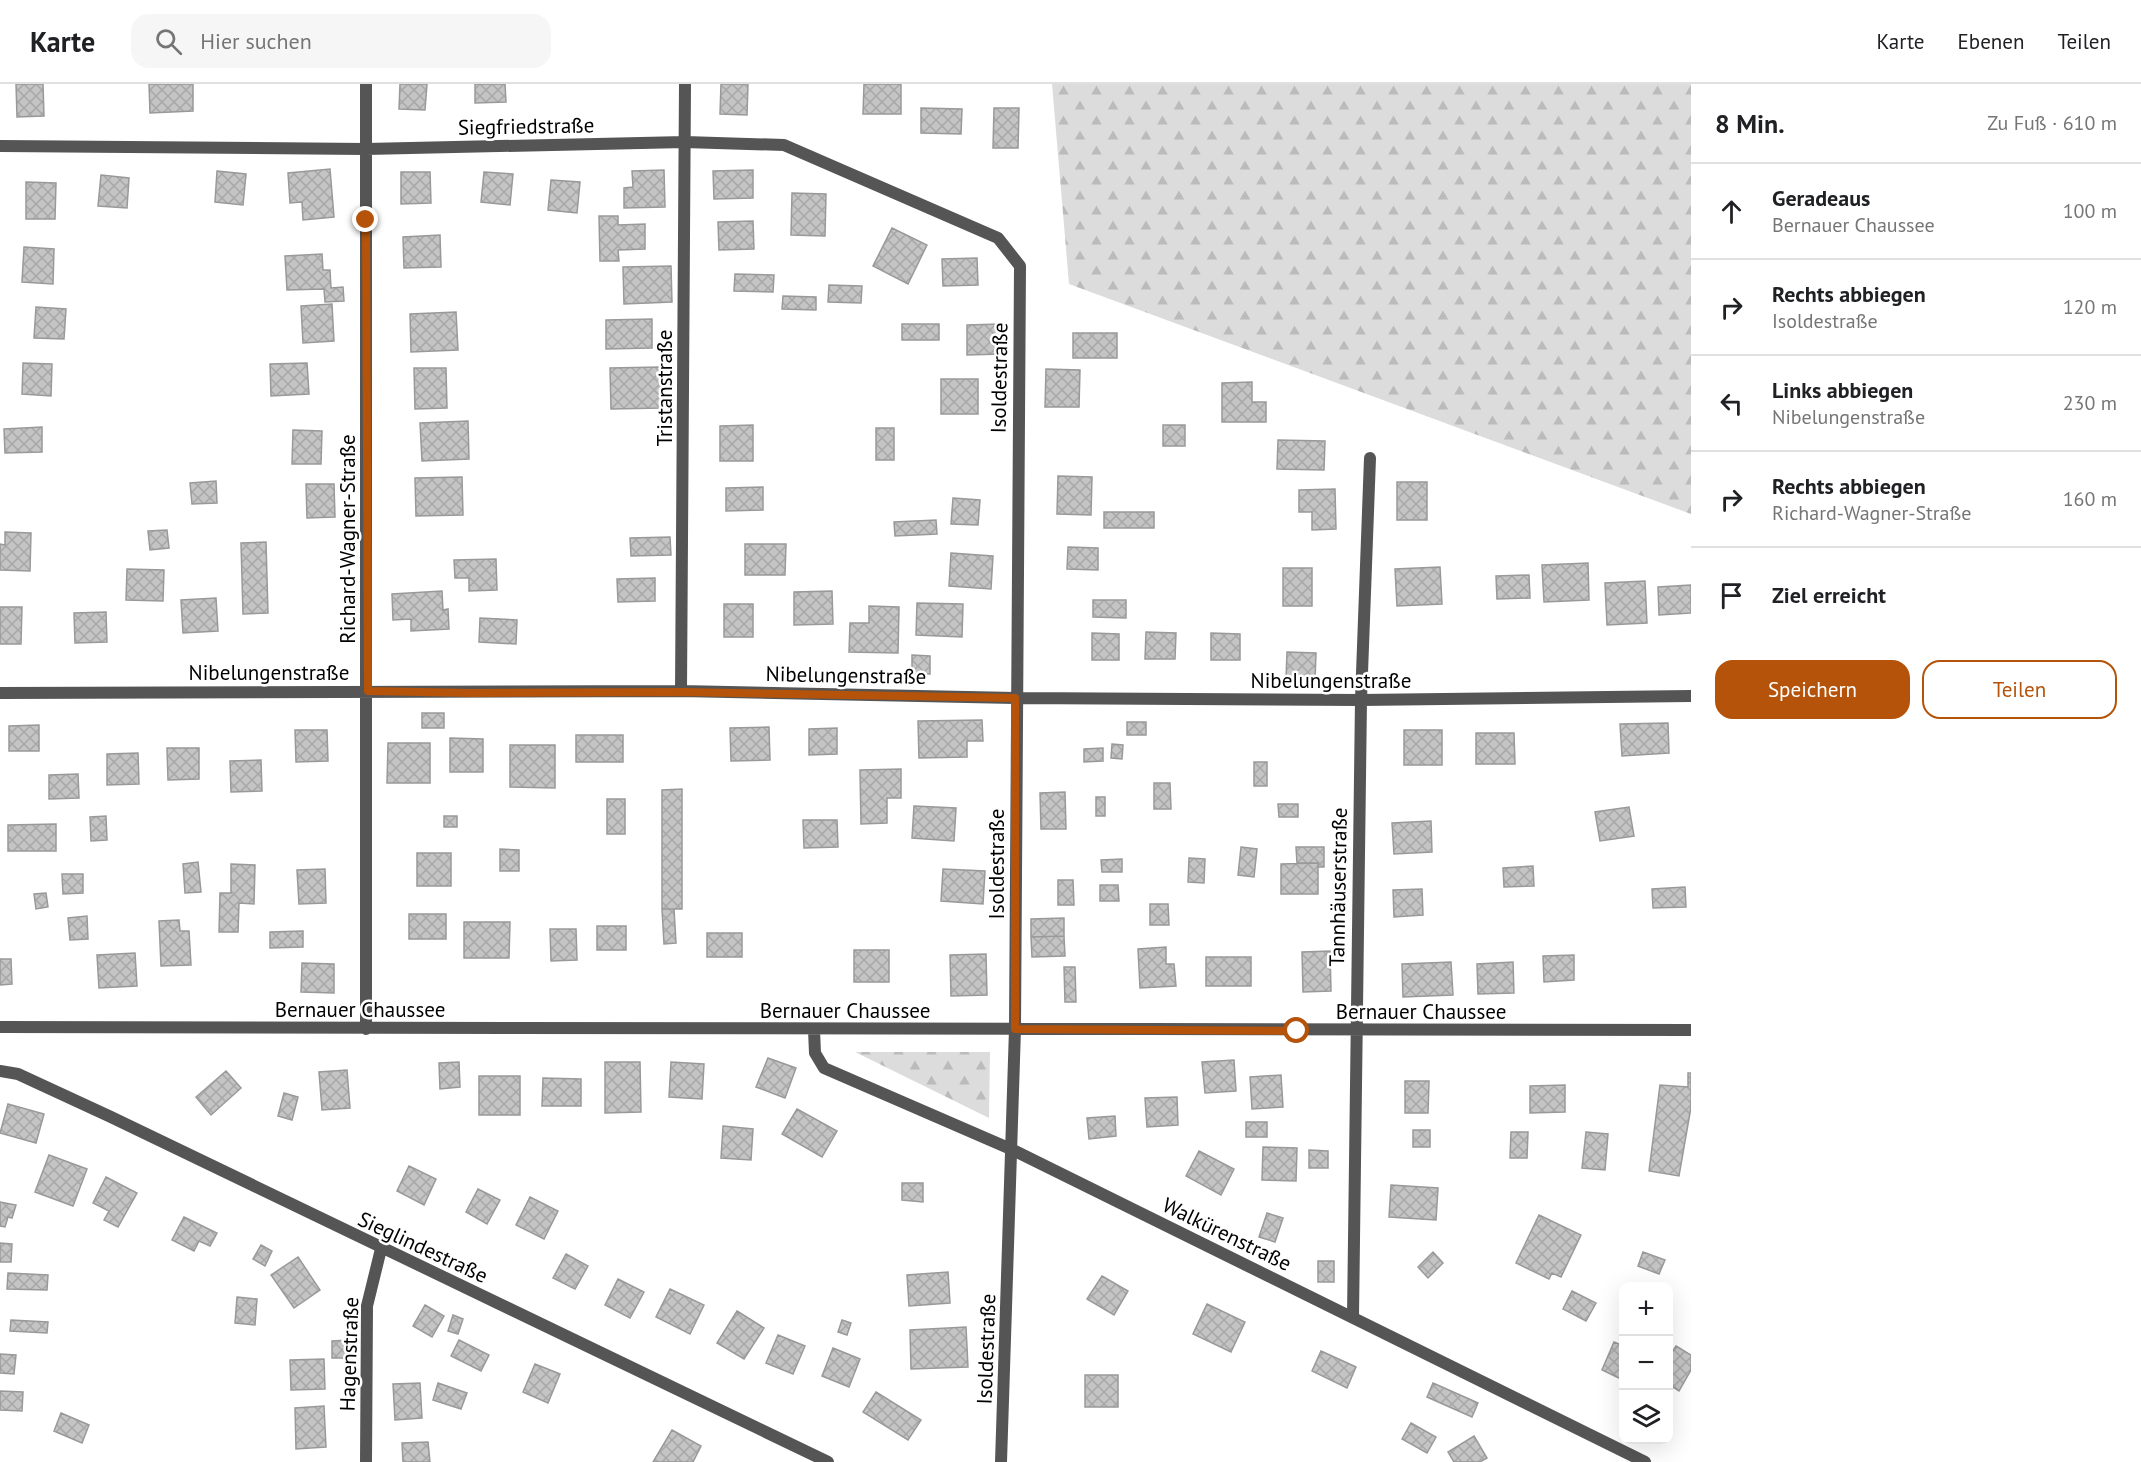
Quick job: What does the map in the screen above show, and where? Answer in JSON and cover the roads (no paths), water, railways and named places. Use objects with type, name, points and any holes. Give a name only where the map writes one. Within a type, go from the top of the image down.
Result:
[{"type":"street","name":"Richard-Wagner-Straße","points":[[366,84],[368,691],[366,1029]]},
{"type":"street","name":"Tristanstraße","points":[[681,692],[685,84]]},
{"type":"street","name":"Siegfriedstraße","points":[[0,146],[366,149],[685,142],[784,145],[999,238],[1020,266]]},
{"type":"street","name":"Isoldestraße","points":[[1001,1462],[1013,1150],[1015,1029],[1015,698],[1020,266]]},
{"type":"street","name":"Tannhäuserstraße","points":[[1353,1317],[1361,700],[1370,458]]},
{"type":"street","name":"Nibelungenstraße","points":[[0,693],[681,692],[1015,698],[1361,700],[1691,696]]},
{"type":"street","name":"Bernauer Chaussee","points":[[0,1027],[1691,1030]]},
{"type":"street","name":"Walkürenstraße","points":[[814,1030],[815,1053],[824,1068],[1013,1150],[1645,1462]]},
{"type":"street","name":"Sieglindestraße","points":[[0,1071],[18,1074],[828,1462]]},
{"type":"street","name":"Hagenstraße","points":[[366,1462],[367,1306],[381,1249]]}]
